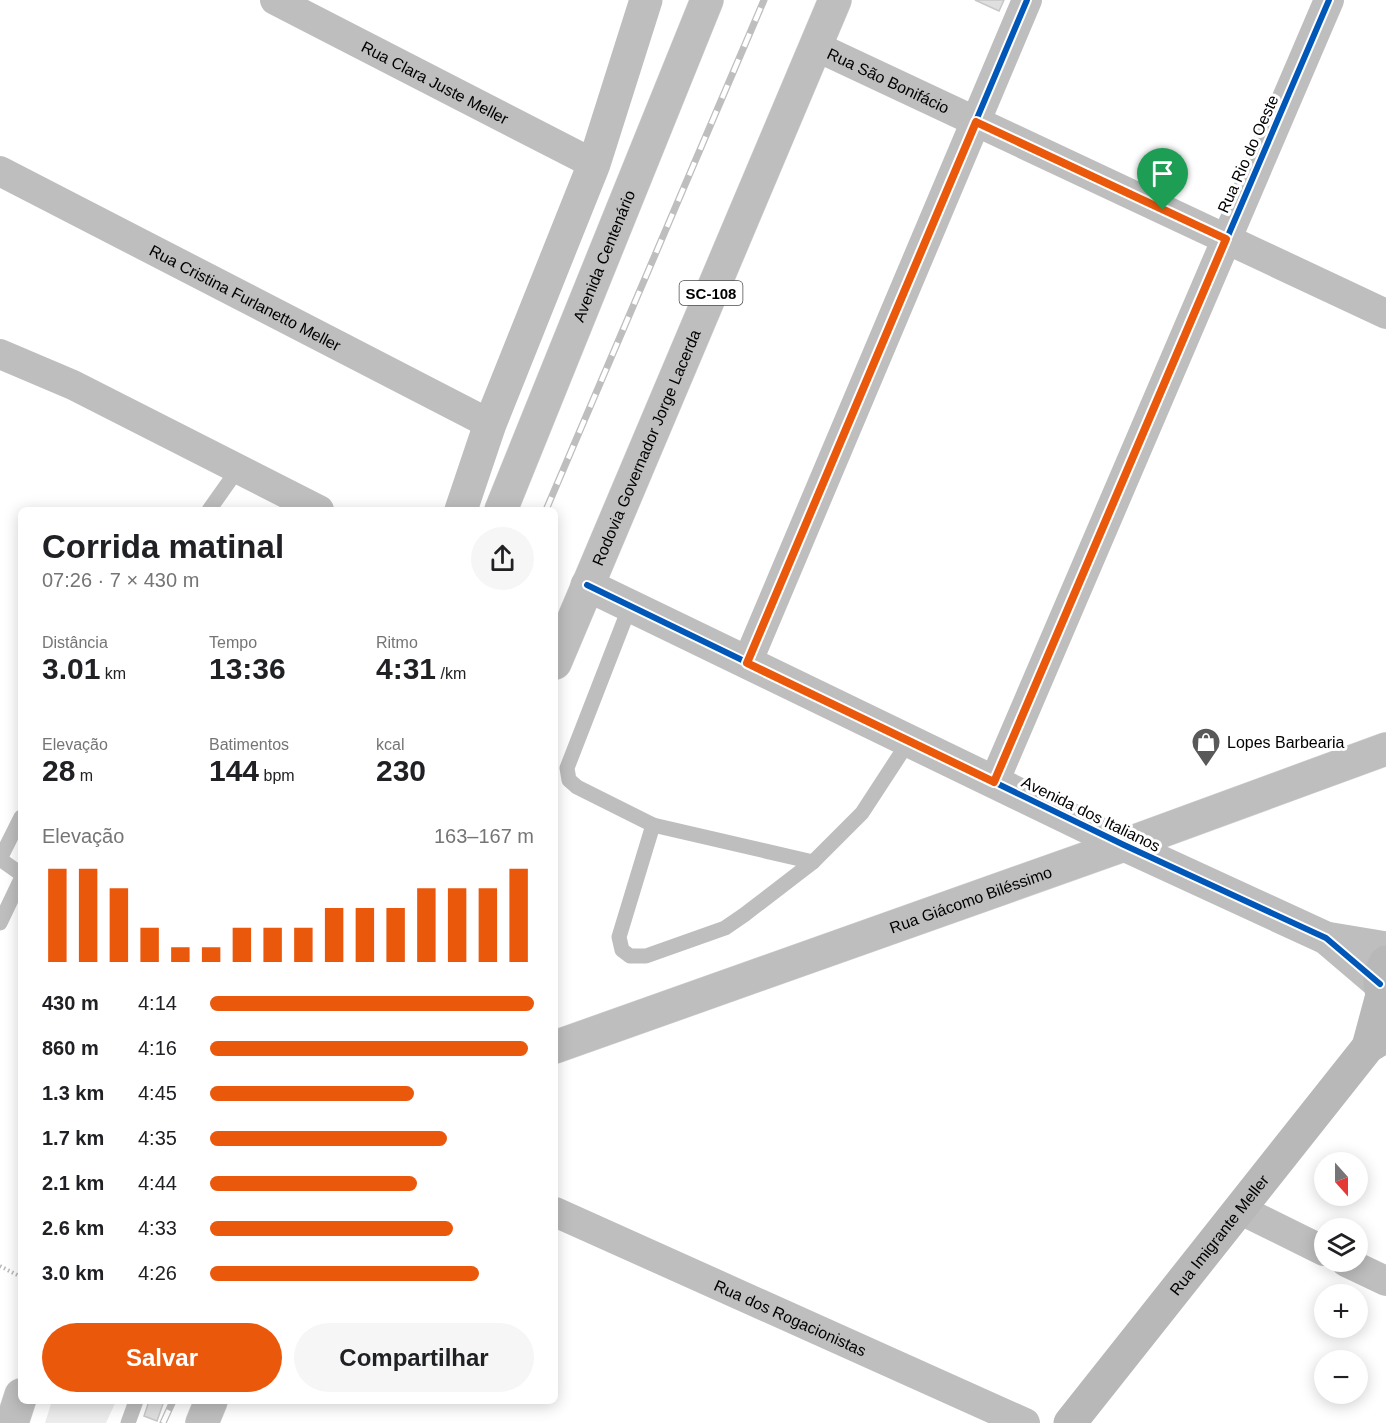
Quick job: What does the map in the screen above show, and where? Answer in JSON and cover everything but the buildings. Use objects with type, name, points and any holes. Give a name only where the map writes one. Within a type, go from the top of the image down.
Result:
[{"type":"main road","points":[[462,507],[489,424],[594,164],[646,0]]},
{"type":"main road","name":"Rodovia Governador Jorge Lacerda","points":[[558,656],[835,0]]},
{"type":"main road","name":"Avenida Centenário","points":[[502,507],[705,2]]},
{"type":"main road","name":"Avenida dos Italianos","points":[[587,585],[1124,845],[1326,939],[1384,986]]},
{"type":"main road","name":"Rua Giácomo Biléssimo","points":[[558,1046],[1124,845],[1386,749]]},
{"type":"main road","name":"Avenida dos Italianos","points":[[1326,939],[1386,948]]},
{"type":"main road","name":"Rua Imigrante Meller","points":[[1070,1423],[1239,1209],[1377,1041],[1384,986]]},
{"type":"main road","points":[[12,1423],[18,1404]]},
{"type":"main road","points":[[202,1423],[211,1404]]},
{"type":"street","name":"Rua Clara Juste Meller","points":[[275,0],[594,164]]},
{"type":"street","points":[[747,663],[1027,0]]},
{"type":"street","name":"Rua Rio do Oeste","points":[[994,782],[1329,0]]},
{"type":"street","name":"Rua São Bonifácio","points":[[815,46],[1386,314]]},
{"type":"street","name":"Rua Cristina Furlanetto Meller","points":[[0,171],[489,424]]},
{"type":"street","points":[[0,354],[73,385],[313,507]]},
{"type":"street","points":[[1239,1209],[1314,1246]]},
{"type":"street","name":"Rua dos Rogacionistas","points":[[558,1213],[1025,1423]]},
{"type":"street","points":[[1367,1272],[1386,1281]]},
{"type":"lane","points":[[211,507],[238,469]]},
{"type":"lane","points":[[630,606],[567,768],[569,780],[577,788],[653,825],[813,862]]},
{"type":"lane","points":[[653,825],[619,937],[622,950],[630,956],[646,956],[725,928],[813,862],[862,813],[909,741]]},
{"type":"lane","points":[[18,823],[0,859],[18,874]]},
{"type":"lane","points":[[0,922],[18,883]]},
{"type":"lane","points":[[128,1423],[135,1404]]},
{"type":"path","points":[[0,1266],[18,1275]]},
{"type":"shaded area","points":[[51,1404],[115,1404],[106,1423],[45,1423]]},
{"type":"railway","points":[[547,507],[764,0]]},
{"type":"railway","points":[[163,1423],[172,1404]]},
{"type":"cycle path","points":[[747,663],[1027,0]]},
{"type":"cycle path","points":[[994,782],[1329,0]]},
{"type":"cycle path","points":[[587,585],[1124,845],[1326,938],[1380,984]]},
{"type":"place","name":"Lopes Barbearia","points":[[1206,768]]},
{"type":"route","points":[[976,122],[1163,210],[1226,239],[994,782],[747,663],[976,122]]}]
